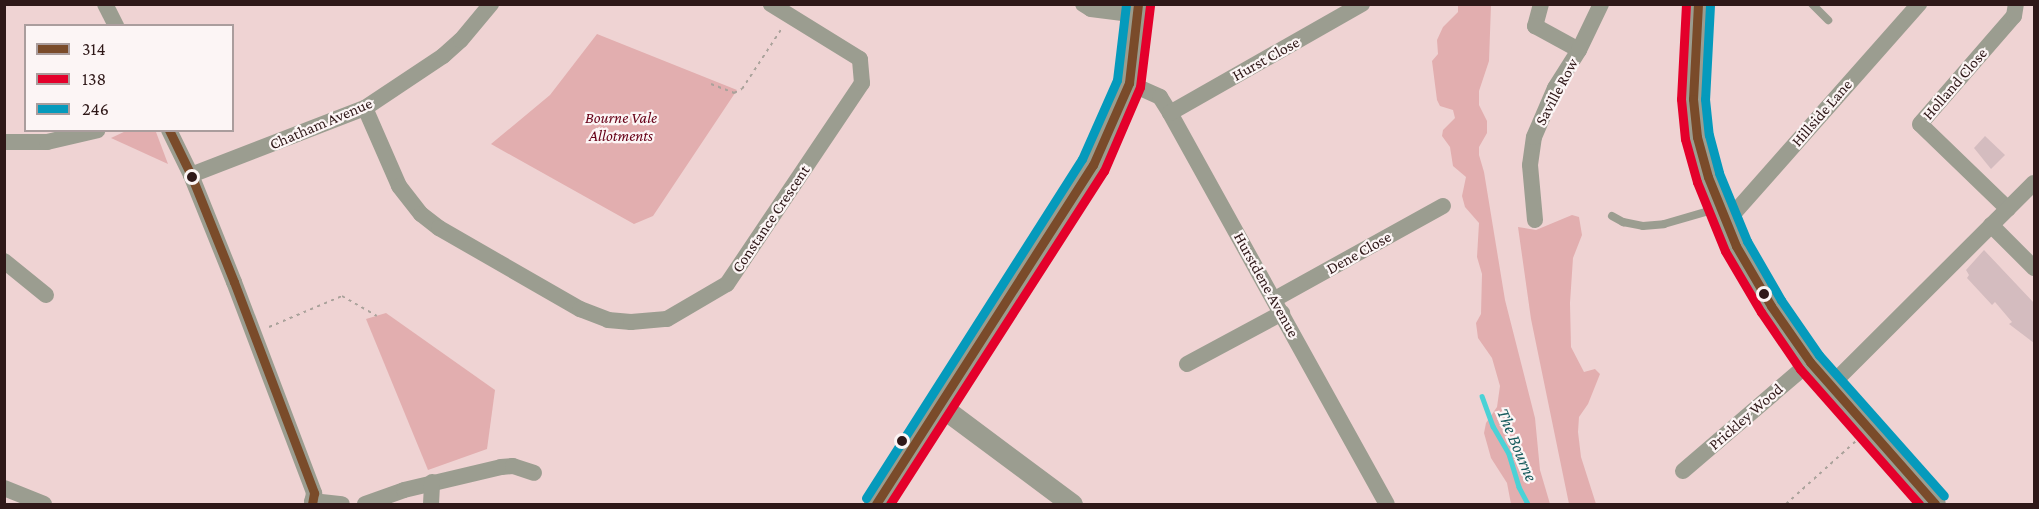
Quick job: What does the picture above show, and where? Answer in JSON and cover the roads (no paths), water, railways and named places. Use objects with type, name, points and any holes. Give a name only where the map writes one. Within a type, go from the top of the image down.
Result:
[{"type":"main road","points":[[876,504],[1093,165],[1129,83],[1137,10]]},
{"type":"street","points":[[105,4],[115,24]]},
{"type":"street","name":"Chatham Avenue","points":[[191,175],[365,108],[443,56],[461,40],[492,4]]},
{"type":"street","name":"Constance Crescent","points":[[365,108],[399,186],[421,214],[439,228],[589,313],[608,320],[631,322],[667,319],[727,284],[862,83],[860,59],[771,4]]},
{"type":"street","points":[[1083,4],[1091,9],[1137,10]]},
{"type":"street","name":"Hurst Close","points":[[1170,113],[1362,4]]},
{"type":"street","points":[[1541,4],[1535,26],[1579,50]]},
{"type":"street","name":"Saville Row","points":[[1535,220],[1530,165],[1534,137],[1555,88],[1579,50],[1601,4]]},
{"type":"street","points":[[1698,4],[1693,80],[1695,117],[1702,157],[1721,213],[1754,277],[1810,362],[1829,387],[1935,504]]},
{"type":"street","name":"Hillside Lane","points":[[1721,213],[1735,212],[1919,4]]},
{"type":"street","name":"Holland Close","points":[[2008,208],[1920,124],[2014,16],[2016,4]]},
{"type":"street","name":"Hurstdene Avenue","points":[[1129,83],[1160,97],[1170,113],[1388,504]]},
{"type":"street","points":[[4,142],[47,142],[90,132]]},
{"type":"street","points":[[171,132],[191,175],[254,334],[314,493],[312,503],[342,504]]},
{"type":"street","points":[[1829,387],[2034,183]]},
{"type":"street","name":"Dene Close","points":[[1187,364],[1443,206]]},
{"type":"street","points":[[1991,225],[2034,268]]},
{"type":"street","points":[[4,261],[46,296]]},
{"type":"street","name":"Prickley Wood","points":[[1683,471],[1810,362]]},
{"type":"street","points":[[939,405],[1072,504]]},
{"type":"street","points":[[364,504],[432,482],[513,466],[534,472]]},
{"type":"street","points":[[431,504],[432,482]]},
{"type":"street","points":[[4,488],[44,504]]},
{"type":"lane","points":[[1812,4],[1828,20]]},
{"type":"lane","points":[[1612,216],[1623,222],[1643,226],[1721,213]]},
{"type":"waterway","name":"The Bourne","points":[[1482,396],[1493,426],[1509,454],[1519,487],[1528,504]]},
{"type":"park label","name":"Bourne Vale Allotments","points":[[621,127]]}]
